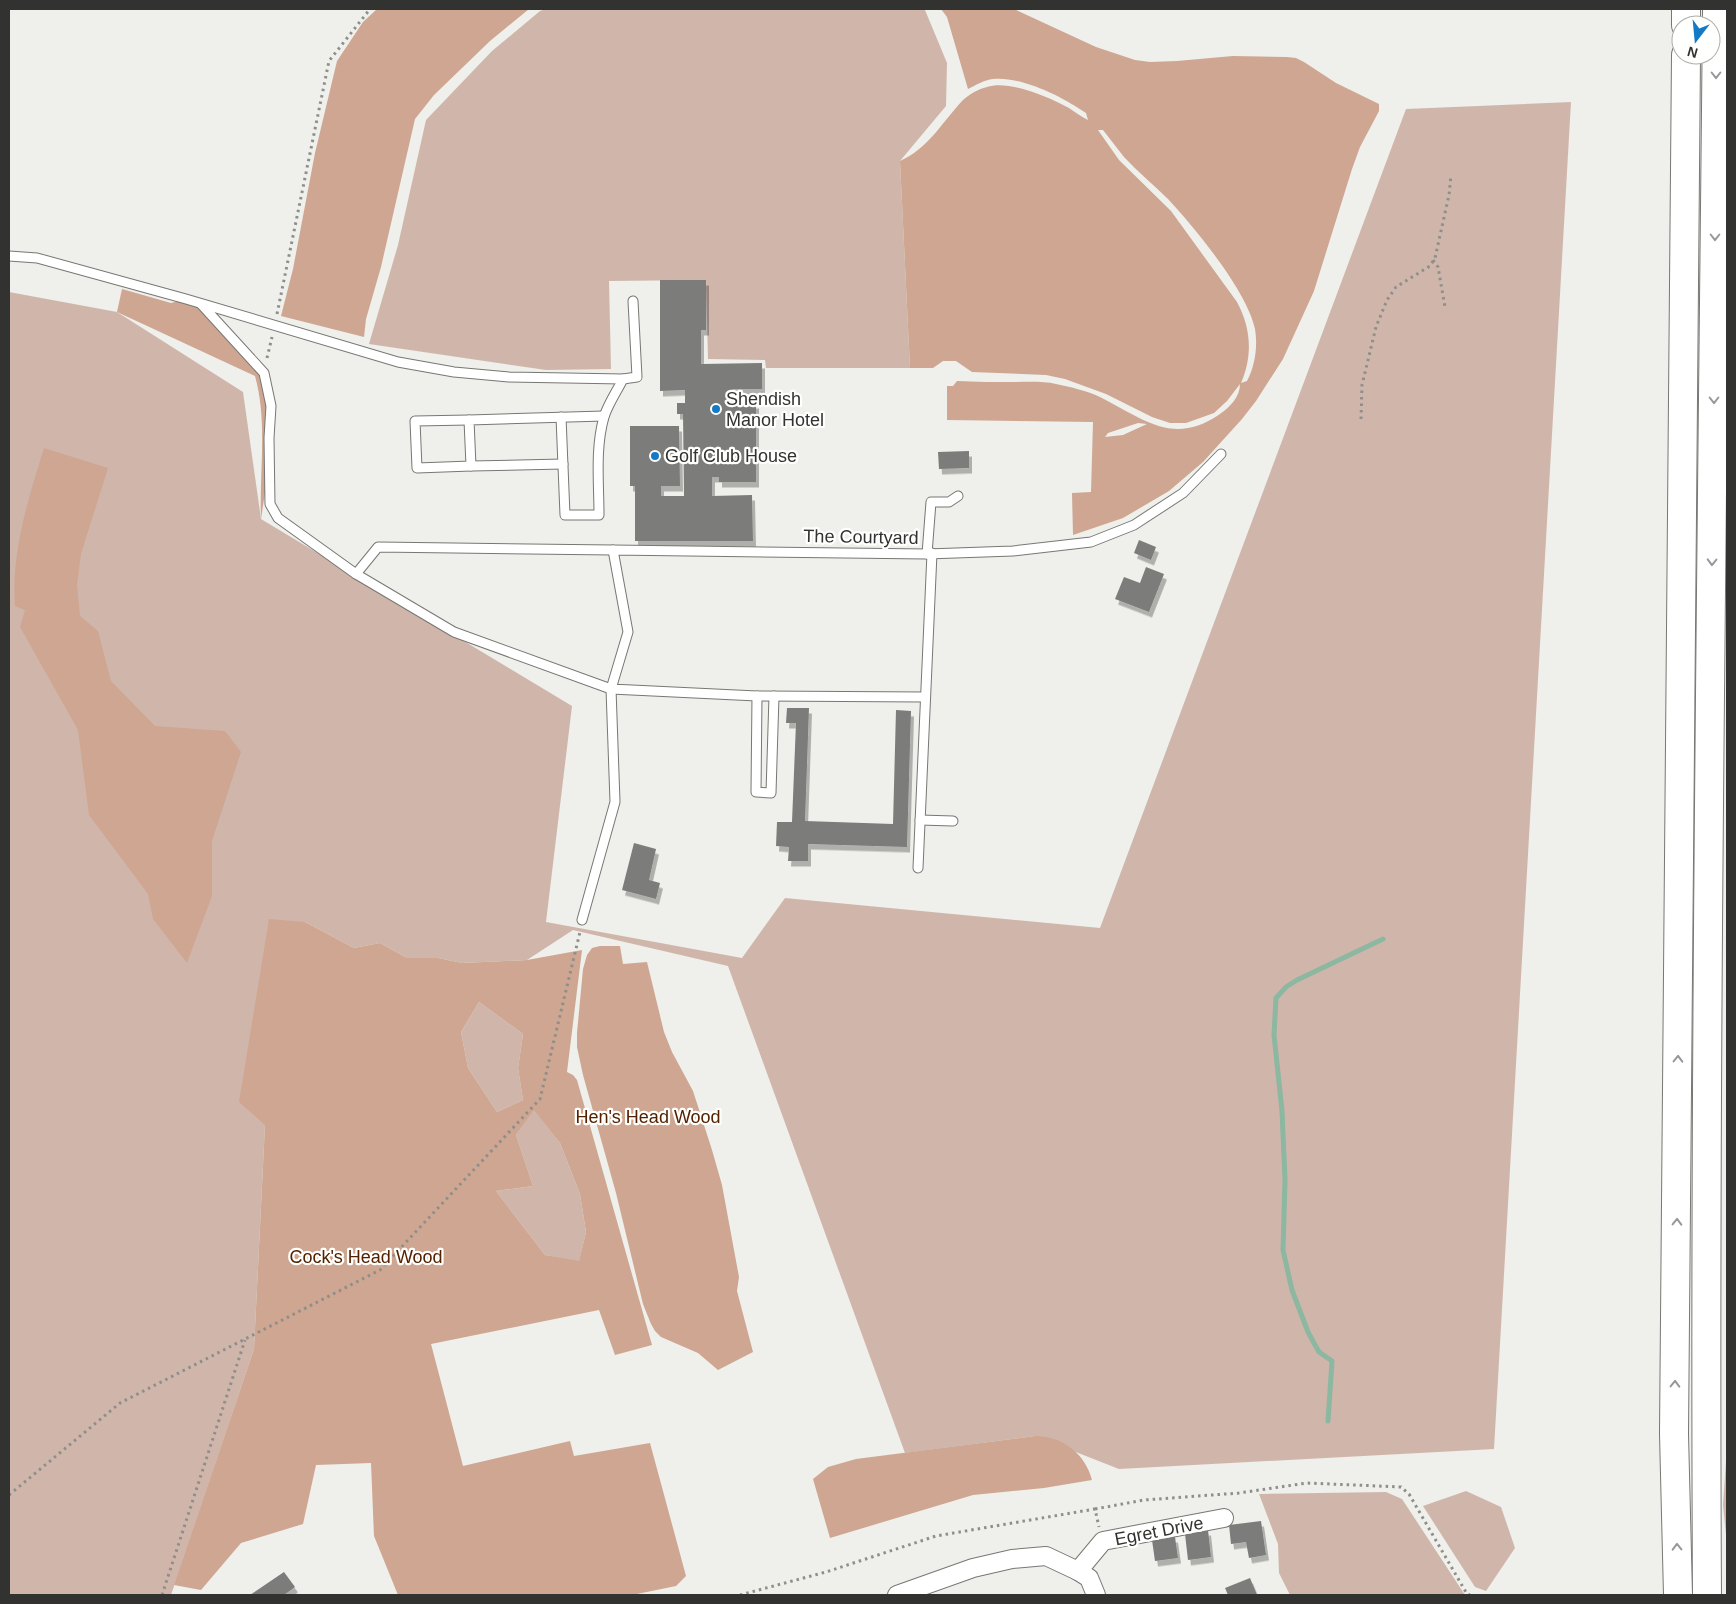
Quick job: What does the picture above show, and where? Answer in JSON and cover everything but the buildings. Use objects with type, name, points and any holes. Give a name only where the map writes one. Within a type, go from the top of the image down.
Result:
[{"type":"highway","points":[[1708,1595],[1706,1391],[1709,759],[1717,9]]},
{"type":"highway","points":[[1678,1595],[1674,1434],[1686,65]]},
{"type":"street","name":"Egret Drive","points":[[1078,1571],[1102,1541],[1224,1518]]},
{"type":"street","points":[[897,1595],[973,1568],[1012,1559],[1046,1556],[1089,1578],[1096,1595]]},
{"type":"lane","points":[[9,256],[37,258],[398,362],[454,372],[509,377],[623,379],[637,377],[633,301]]},
{"type":"lane","points":[[201,304],[264,373],[271,406],[269,438],[270,504],[278,518],[356,574],[454,632],[612,689],[757,696],[925,697]]},
{"type":"lane","points":[[561,417],[565,515],[599,514],[598,449],[604,416],[623,379]]},
{"type":"lane","points":[[562,464],[416,468],[415,421],[604,416]]},
{"type":"lane","points":[[469,420],[471,466]]},
{"type":"lane","name":"The Courtyard","points":[[356,574],[378,547],[929,554],[1012,550],[1091,542],[1134,525],[1183,492],[1221,454]]},
{"type":"lane","points":[[918,868],[932,502],[949,502],[958,496]]},
{"type":"lane","points":[[582,920],[615,802],[612,689],[628,632],[613,550]]},
{"type":"lane","points":[[757,696],[756,792],[771,793],[774,696]]},
{"type":"lane","points":[[920,820],[953,821]]},
{"type":"path","points":[[264,373],[329,61],[370,9]]},
{"type":"path","points":[[1361,419],[1362,385],[1376,327],[1387,300],[1396,287],[1430,266],[1433,260],[1449,195],[1451,175]]},
{"type":"path","points":[[1433,260],[1438,266],[1445,307]]},
{"type":"path","points":[[9,1495],[120,1403],[380,1270],[540,1098],[582,920]]},
{"type":"path","points":[[162,1595],[245,1339]]},
{"type":"path","points":[[740,1595],[826,1572],[936,1536],[1096,1510],[1144,1500],[1239,1493],[1308,1483],[1401,1487],[1409,1494],[1467,1594],[1470,1595]]},
{"type":"path","points":[[1096,1510],[1102,1541]]},
{"type":"shaded area","points":[[546,9],[925,10],[947,63],[946,106],[900,161],[910,368],[766,368],[765,360],[708,359],[706,280],[609,281],[611,369],[546,370],[369,344],[398,245],[426,120],[492,51],[540,11]]},
{"type":"shaded area","points":[[1571,102],[1494,1449],[1119,1469],[1035,1436],[905,1453],[728,966],[573,930],[527,960],[462,963],[438,958],[407,958],[380,943],[354,948],[305,922],[265,1125],[254,1349],[171,1595],[9,1595],[9,292],[117,312],[243,392],[261,519],[572,706],[546,922],[742,958],[785,898],[1100,928],[1406,109]]},
{"type":"shaded area","points":[[479,1002],[523,1034],[518,1068],[523,1100],[497,1112],[468,1068],[461,1032]]},
{"type":"shaded area","points":[[534,1109],[560,1143],[580,1194],[586,1232],[579,1262],[545,1255],[496,1191],[533,1186],[516,1135]]},
{"type":"shaded area","points":[[1727,1447],[1727,1544],[1723,1505]]},
{"type":"shaded area","points":[[1466,1491],[1501,1507],[1515,1548],[1486,1591],[1475,1587],[1423,1506]]},
{"type":"shaded area","points":[[1386,1492],[1402,1499],[1465,1595],[1290,1595],[1279,1573],[1278,1544],[1259,1494]]},
{"type":"green space","points":[[377,9],[529,9],[490,41],[434,95],[415,119],[381,267],[366,319],[364,337],[281,316],[293,269],[315,153],[337,61],[363,22]]},
{"type":"green space","points":[[941,9],[1014,9],[1096,47],[1135,60],[1150,62],[1233,56],[1296,58],[1336,83],[1379,104],[1379,111],[1360,147],[1352,169],[1314,291],[1283,359],[1256,401],[1203,462],[1169,491],[1123,518],[1073,535],[1072,493],[1091,492],[1093,422],[947,420],[947,386],[953,386],[957,381],[1051,383],[1090,393],[1144,420],[1172,429],[1203,424],[1220,414],[1234,401],[1240,389],[1240,384],[1227,401],[1214,413],[1186,423],[1170,423],[1152,417],[1106,394],[1065,379],[1046,375],[972,372],[956,361],[943,361],[933,368],[910,368],[900,161],[910,156],[927,142],[963,100],[980,89],[996,85],[1018,88],[1040,95],[1069,108],[1088,120],[1086,113],[1054,94],[1029,84],[1004,79],[993,79],[968,89],[947,17]],"holes":[[[1098,130],[1103,130],[1124,157],[1179,211],[1219,261],[1242,297],[1250,314],[1256,335],[1254,362],[1247,381],[1241,383],[1249,352],[1248,332],[1237,302],[1171,211],[1119,160]],[[1138,423],[1147,424],[1123,435],[1105,437],[1108,433]]]},
{"type":"green space","points":[[122,289],[171,303],[186,299],[212,315],[260,374],[266,396],[268,473],[261,519],[262,429],[259,394],[255,376],[117,312]]},
{"type":"green space","points":[[44,448],[108,468],[81,554],[77,585],[80,616],[98,631],[111,681],[155,726],[225,731],[241,752],[212,841],[212,896],[187,963],[153,919],[148,894],[89,815],[78,730],[20,627],[25,610],[15,606],[14,586],[18,546]]},
{"type":"green space","name":"Cock's Head Wood","points":[[269,919],[305,922],[354,948],[380,943],[407,958],[438,958],[462,963],[527,960],[582,950],[567,1072],[577,1080],[652,1345],[615,1355],[599,1310],[431,1344],[463,1466],[570,1441],[574,1456],[650,1443],[686,1576],[676,1586],[632,1595],[398,1595],[374,1536],[371,1463],[316,1465],[303,1524],[241,1543],[201,1590],[174,1585],[254,1349],[265,1125],[239,1102]],"holes":[[[479,1002],[523,1034],[518,1068],[523,1100],[497,1112],[468,1068],[461,1032]],[[534,1110],[560,1143],[580,1194],[586,1232],[579,1261],[545,1255],[496,1191],[533,1186],[516,1135]]]},
{"type":"green space","name":"Hen's Head Wood","points":[[620,946],[623,964],[647,962],[664,1032],[672,1052],[693,1091],[722,1185],[739,1277],[737,1291],[753,1352],[718,1370],[698,1353],[661,1337],[651,1324],[643,1304],[577,1047],[583,969],[587,955],[592,948]]},
{"type":"green space","points":[[1035,1436],[1054,1439],[1071,1448],[1084,1462],[1092,1480],[1044,1488],[973,1495],[830,1538],[813,1479],[828,1467],[856,1459]]},
{"type":"waterway","points":[[1328,1421],[1332,1361],[1319,1352],[1308,1332],[1292,1290],[1283,1250],[1285,1180],[1282,1111],[1274,1035],[1276,998],[1286,987],[1297,980],[1383,939]]},
{"type":"place","name":"Shendish Manor Hotel","points":[[716,409]]},
{"type":"place","name":"Golf Club House","points":[[655,456]]}]
